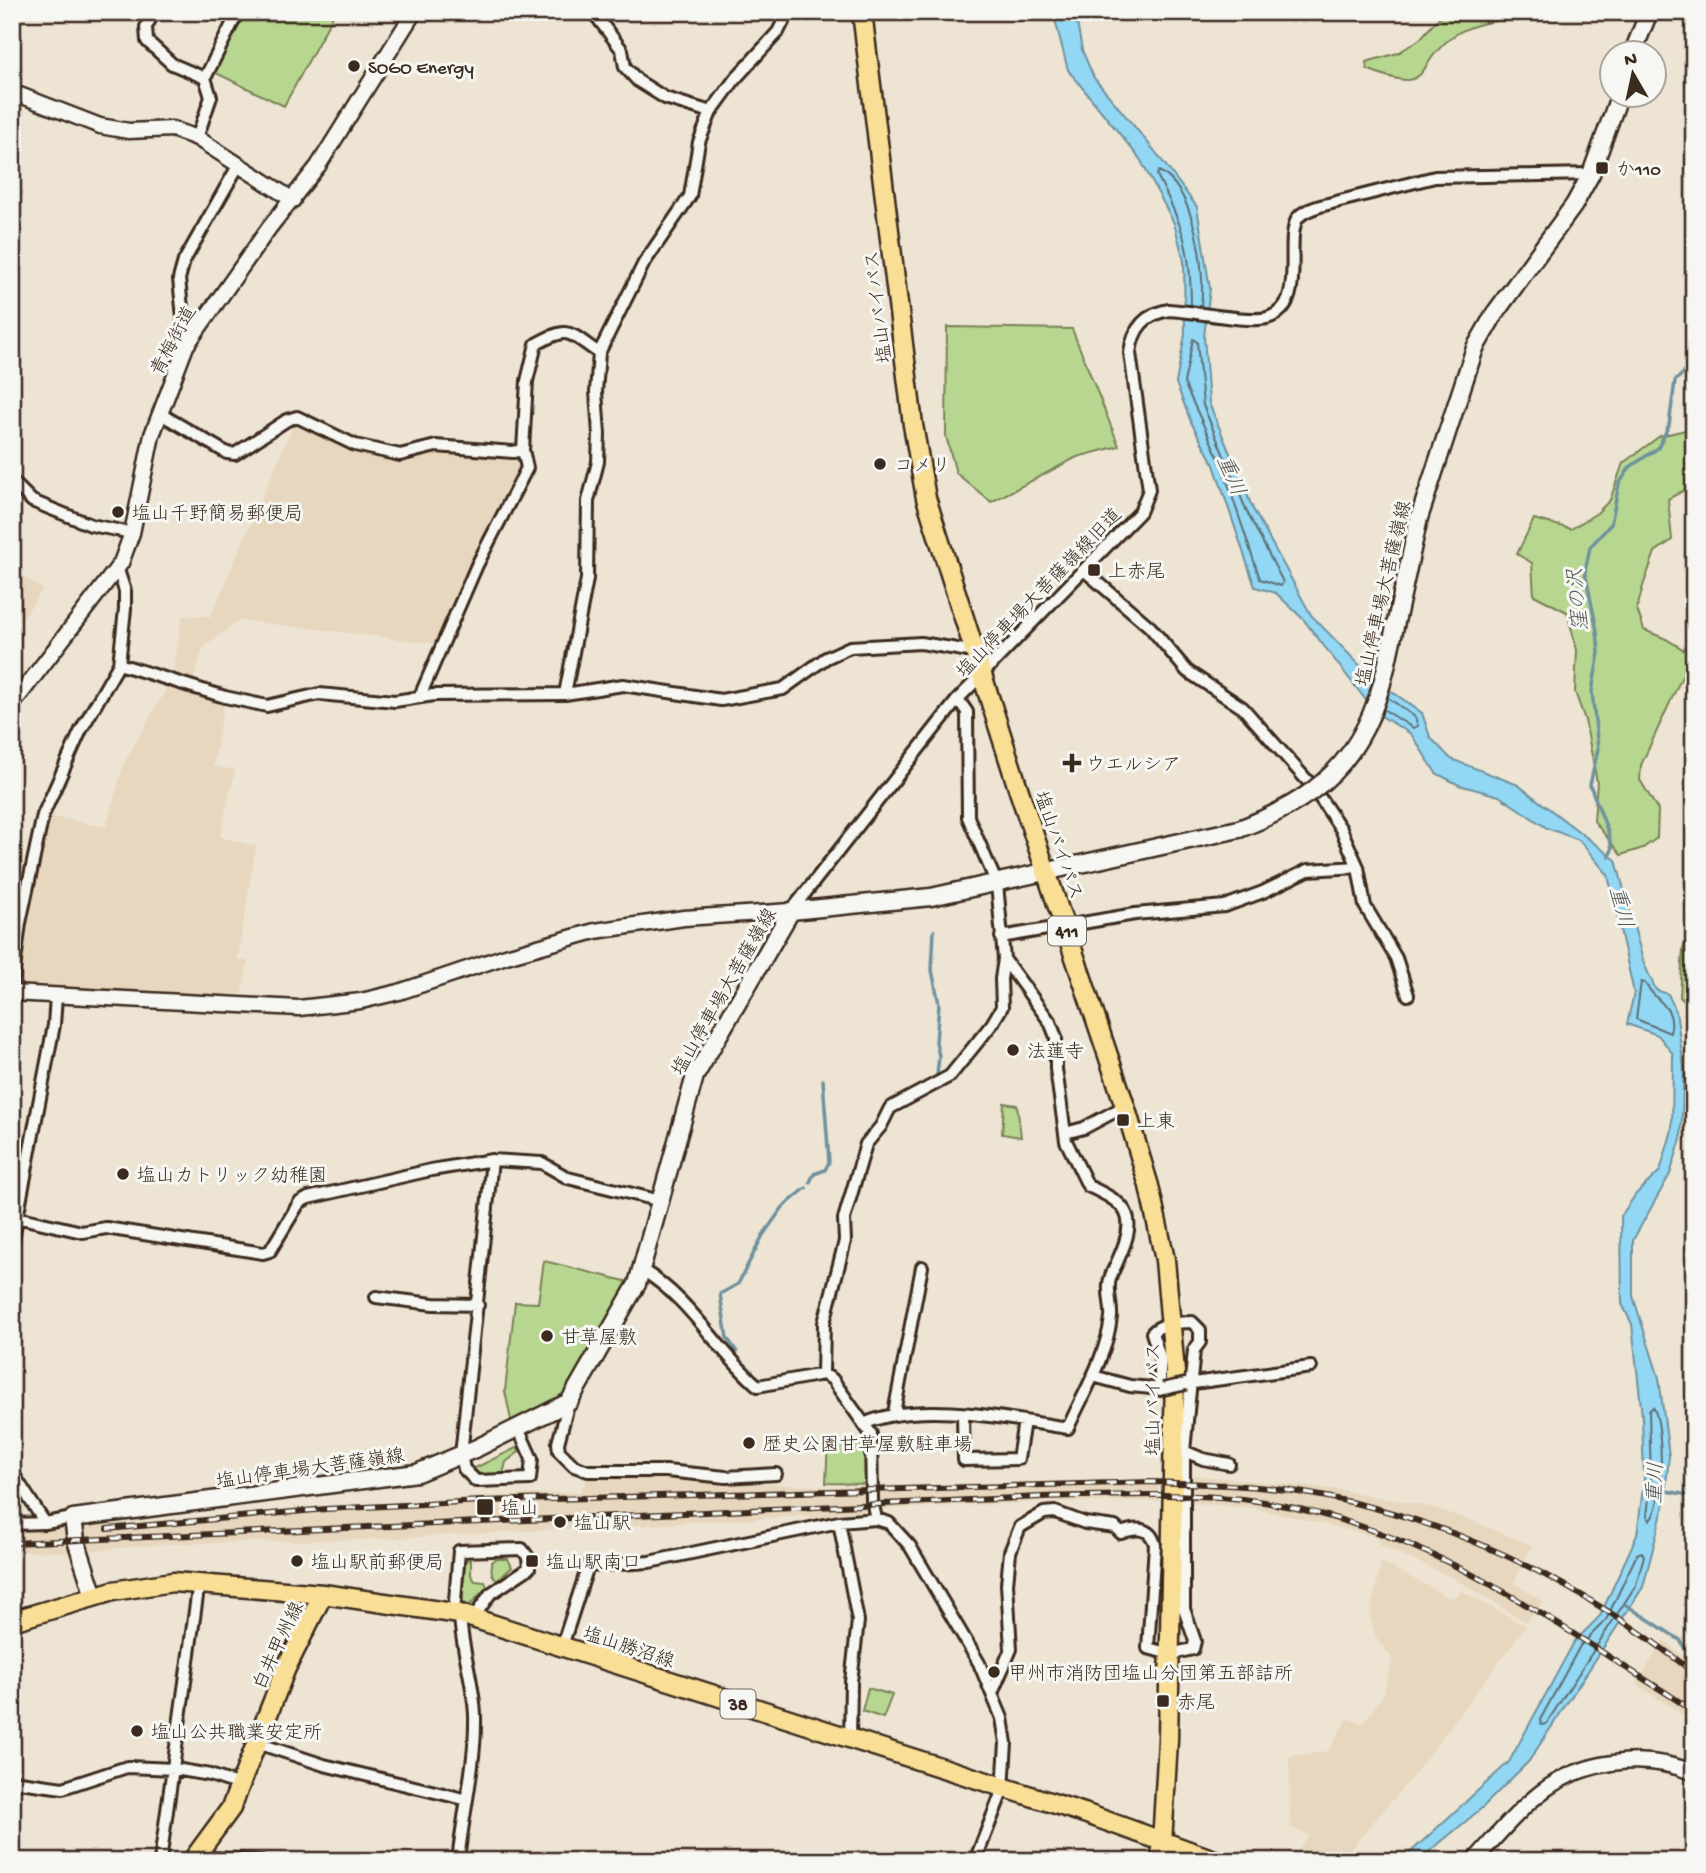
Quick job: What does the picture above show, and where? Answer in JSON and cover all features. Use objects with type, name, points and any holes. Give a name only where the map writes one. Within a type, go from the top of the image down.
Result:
[{"type":"main road","name":"塩山バイパス","points":[[862,12],[913,425],[926,498],[981,673],[1125,1106],[1149,1186],[1165,1260],[1173,1323],[1175,1372],[1170,1654],[1161,1861]]},
{"type":"main road","points":[[1639,38],[1649,12]]},
{"type":"main road","name":"塩山停車場大菩薩嶺線","points":[[73,1518],[417,1474],[569,1402],[637,1284],[695,1076],[791,911],[931,897],[1239,829],[1298,802],[1337,769],[1371,718],[1383,685],[1419,518],[1475,348],[1495,313],[1574,205],[1591,174],[1615,108]]},
{"type":"main road","points":[[73,1518],[81,1559],[94,1596]]},
{"type":"main road","name":"塩山勝沼線","points":[[12,1620],[136,1586],[199,1582],[323,1594],[463,1615],[850,1741],[1084,1813],[1217,1861]]},
{"type":"main road","name":"白井甲州線","points":[[194,1859],[231,1808],[286,1668],[323,1594]]},
{"type":"street","points":[[154,12],[146,27],[147,41],[172,64],[205,78]]},
{"type":"street","points":[[197,138],[211,97],[205,78],[238,12]]},
{"type":"street","name":"青梅街道","points":[[12,705],[118,570],[132,533],[159,413],[186,346],[342,130],[414,12]]},
{"type":"street","points":[[593,12],[622,50],[625,67],[638,81],[665,98],[711,111]]},
{"type":"street","points":[[565,694],[587,579],[588,501],[598,462],[596,392],[599,354],[644,263],[690,196],[699,142],[711,111],[735,79],[778,32],[788,12]]},
{"type":"street","points":[[12,92],[100,126],[129,131],[172,129],[197,138],[293,200]]},
{"type":"street","points":[[186,346],[179,279],[184,261],[238,166]]},
{"type":"street","name":"塩山停車場大菩薩嶺線旧道","points":[[791,911],[957,699],[1140,512],[1149,490],[1130,353],[1134,335],[1148,316],[1169,310],[1260,319],[1276,313],[1290,292],[1296,222],[1307,210],[1347,197],[1435,177],[1591,174]]},
{"type":"street","points":[[420,696],[477,565],[527,468],[523,450],[527,381],[536,344],[559,331],[568,332],[599,354]]},
{"type":"street","points":[[159,413],[226,453],[236,454],[287,420],[297,417],[355,445],[400,454],[436,446],[513,452],[523,450]]},
{"type":"street","points":[[12,481],[32,500],[91,525],[132,533]]},
{"type":"street","points":[[12,985],[20,923],[43,815],[81,730],[119,664],[125,600],[118,570]]},
{"type":"street","points":[[1085,571],[1150,627],[1187,671],[1243,708],[1312,786],[1341,829],[1358,867],[1365,906],[1396,958],[1408,995]]},
{"type":"street","points":[[119,664],[225,697],[267,706],[319,694],[395,701],[420,696],[565,694],[623,685],[721,700],[783,689],[827,657],[850,647],[921,643],[975,652]]},
{"type":"street","points":[[823,1374],[824,1323],[845,1241],[844,1219],[866,1144],[881,1126],[890,1108],[950,1076],[992,1024],[1002,1007],[1004,959],[997,884],[968,817],[967,712],[957,699]]},
{"type":"street","points":[[1001,937],[1135,914],[1225,906],[1263,892],[1308,870],[1358,867]]},
{"type":"street","points":[[12,992],[299,1007],[361,1001],[595,931],[684,918],[791,911]]},
{"type":"street","points":[[866,1423],[894,1413],[929,1410],[1068,1428],[1093,1376],[1111,1317],[1108,1283],[1129,1237],[1129,1227],[1117,1199],[1088,1186],[1065,1133],[1056,1069],[1056,1037],[1050,1021],[1004,959]]},
{"type":"street","points":[[12,1244],[15,1217],[54,1025],[56,996]]},
{"type":"street","points":[[1065,1133],[1084,1128],[1125,1106]]},
{"type":"street","points":[[15,1217],[82,1232],[106,1228],[263,1253],[270,1251],[299,1203],[309,1198],[431,1170],[492,1160],[542,1163],[568,1178],[661,1201]]},
{"type":"street","points":[[492,1160],[461,1455],[464,1469],[477,1481],[530,1479],[532,1459],[519,1428]]},
{"type":"street","points":[[894,1413],[922,1267]]},
{"type":"street","points":[[642,1270],[688,1306],[758,1386],[823,1374],[832,1380],[866,1423],[872,1444],[872,1500],[876,1519]]},
{"type":"street","points":[[376,1297],[433,1304],[478,1305]]},
{"type":"street","points":[[993,1691],[1011,1649],[1007,1584],[1010,1552],[1020,1527],[1044,1513],[1055,1512],[1085,1523],[1115,1527],[1121,1533],[1142,1529],[1149,1532],[1155,1545],[1152,1622],[1146,1644],[1151,1651],[1170,1654],[1190,1651],[1195,1646],[1184,1609],[1184,1451],[1188,1383],[1194,1350],[1200,1342],[1200,1330],[1192,1322],[1157,1327],[1152,1333],[1160,1357],[1161,1389]]},
{"type":"street","points":[[1093,1376],[1161,1389],[1311,1367]]},
{"type":"street","points":[[569,1402],[558,1443],[559,1451],[574,1466],[588,1471],[666,1471],[726,1477],[776,1474]]},
{"type":"street","points":[[963,1416],[964,1460],[1018,1459],[1024,1421]]},
{"type":"street","points":[[1184,1451],[1203,1459],[1230,1464]]},
{"type":"street","points":[[12,1472],[45,1523]]},
{"type":"street","points":[[12,1524],[45,1523],[73,1518]]},
{"type":"street","points":[[562,1646],[589,1566],[649,1562],[839,1522],[876,1519],[889,1523],[910,1546],[993,1691],[1006,1743],[1003,1789],[975,1861]]},
{"type":"street","points":[[839,1522],[846,1573],[855,1596],[858,1621],[851,1682],[850,1741]]},
{"type":"street","points":[[458,1861],[475,1715],[473,1688],[461,1636],[463,1615],[459,1551],[522,1549],[528,1557],[529,1568],[463,1615]]},
{"type":"street","points":[[160,1861],[165,1814],[175,1769],[199,1582]]},
{"type":"street","points":[[257,1743],[324,1765],[464,1799]]},
{"type":"street","points":[[1474,1861],[1488,1854],[1540,1793],[1571,1775],[1609,1763],[1633,1760],[1668,1765],[1694,1773]]},
{"type":"street","points":[[12,1781],[63,1788],[127,1767],[175,1769],[210,1775],[240,1785]]},
{"type":"street","points":[[194,1859],[260,1861]]},
{"type":"shaded area","points":[[297,417],[355,445],[400,455],[436,446],[513,452],[527,468],[440,644],[239,620],[202,649],[192,687],[225,697],[213,766],[235,770],[220,837],[256,846],[237,960],[248,961],[242,994],[63,997],[12,985],[43,815],[106,827],[124,763],[172,679],[182,616],[211,616]]},
{"type":"shaded area","points":[[12,570],[43,589],[12,633]]},
{"type":"shaded area","points":[[1192,1475],[1341,1490],[1431,1507],[1477,1523],[1532,1546],[1514,1583],[1544,1602],[1526,1622],[1455,1579],[1380,1545],[1378,1537],[1254,1508],[1192,1503]]},
{"type":"shaded area","points":[[589,1476],[836,1487],[1158,1479],[1159,1501],[1041,1502],[887,1509],[839,1513],[815,1522],[810,1516],[380,1539],[163,1544],[77,1552],[12,1551],[12,1532],[441,1499],[580,1492]]},
{"type":"shaded area","points":[[1381,1562],[1452,1599],[1462,1591],[1526,1626],[1413,1776],[1340,1861],[1301,1861],[1300,1847],[1309,1836],[1290,1827],[1289,1757],[1328,1751],[1347,1719],[1363,1723],[1384,1694],[1392,1658],[1376,1638],[1370,1615]]},
{"type":"shaded area","points":[[1664,1640],[1694,1667],[1694,1722],[1636,1684]]},
{"type":"green space","points":[[238,12],[335,12],[284,106],[210,70]]},
{"type":"green space","points":[[1444,12],[1535,12],[1464,30],[1441,47],[1414,79],[1389,77],[1367,69],[1366,62],[1398,53],[1420,39]]},
{"type":"green space","points":[[947,327],[1072,329],[1119,446],[1077,457],[991,502],[956,473],[946,436]]},
{"type":"green space","points":[[1694,428],[1694,485],[1668,499],[1672,540],[1655,552],[1637,609],[1644,630],[1666,639],[1692,655],[1641,765],[1640,780],[1658,810],[1657,838],[1643,848],[1621,855],[1594,821],[1597,782],[1585,720],[1575,692],[1577,650],[1567,612],[1534,595],[1532,563],[1517,554],[1534,519],[1571,529],[1597,513],[1610,500],[1623,463],[1660,436]]},
{"type":"green space","points":[[1694,922],[1694,1011],[1680,997],[1683,948]]},
{"type":"green space","points":[[1004,1103],[1017,1105],[1021,1137],[1002,1134]]},
{"type":"green space","points":[[544,1261],[637,1284],[575,1393],[513,1430],[505,1391],[515,1302],[538,1303]]},
{"type":"green space","points":[[828,1441],[866,1445],[868,1484],[826,1483]]},
{"type":"green space","points":[[518,1447],[519,1452],[506,1462],[503,1474],[477,1476],[473,1469]]},
{"type":"green space","points":[[495,1559],[508,1559],[512,1567],[497,1581],[492,1574],[491,1562]]},
{"type":"green space","points":[[471,1560],[471,1575],[475,1581],[485,1582],[487,1587],[470,1605],[463,1603],[463,1561]]},
{"type":"green space","points":[[868,1688],[892,1695],[883,1718],[862,1711]]},
{"type":"water","name":"重川","points":[[1053,12],[1075,12],[1082,50],[1094,78],[1197,207],[1210,289],[1204,336],[1209,403],[1253,509],[1311,615],[1370,676],[1422,713],[1430,737],[1451,759],[1518,785],[1616,860],[1644,964],[1656,990],[1668,994],[1676,1011],[1684,1068],[1681,1139],[1670,1174],[1633,1240],[1633,1296],[1659,1378],[1669,1456],[1664,1505],[1643,1587],[1529,1761],[1483,1807],[1418,1861],[1401,1861],[1509,1762],[1574,1642],[1600,1616],[1637,1535],[1644,1480],[1642,1416],[1632,1324],[1622,1304],[1621,1216],[1636,1194],[1660,1171],[1672,1130],[1673,1054],[1658,1035],[1627,1024],[1634,993],[1608,875],[1579,840],[1547,828],[1499,796],[1459,785],[1436,773],[1411,734],[1376,713],[1303,619],[1276,593],[1255,587],[1214,465],[1191,422],[1176,383],[1185,334],[1184,261],[1174,223],[1140,159],[1068,70]]},
{"type":"waterway","name":"窪の沢","points":[[1609,857],[1612,849],[1608,832],[1590,785],[1598,749],[1592,691],[1599,653],[1585,572],[1590,547],[1611,524],[1619,484],[1630,467],[1658,448],[1669,425],[1675,381],[1694,363]]},
{"type":"waterway","points":[[934,931],[932,970],[939,1004],[937,1075]]},
{"type":"waterway","points":[[810,1182],[814,1174],[825,1170],[829,1162],[823,1080]]},
{"type":"waterway","points":[[737,1352],[727,1338],[720,1294],[738,1284],[763,1235],[783,1207],[806,1188]]},
{"type":"waterway","name":"重川","points":[[1661,1490],[1694,1496]]},
{"type":"waterway","points":[[1626,1605],[1680,1640],[1694,1664]]},
{"type":"railway","points":[[107,1529],[326,1509],[482,1501],[1152,1482],[1252,1486],[1341,1500],[1450,1532],[1502,1554],[1601,1607],[1694,1673]]},
{"type":"railway","points":[[12,1543],[1040,1497],[1166,1495],[1242,1499],[1292,1507],[1340,1520],[1432,1555],[1520,1601],[1694,1712]]},
{"type":"place","name":"SOGO Energy","points":[[354,66]]},
{"type":"place","name":"か110","points":[[1602,168]]},
{"type":"place","name":"コメリ","points":[[880,464]]},
{"type":"place","name":"塩山千野簡易郵便局","points":[[118,512]]},
{"type":"place","name":"上赤尾","points":[[1094,570]]},
{"type":"place","name":"ウエルシア","points":[[1072,763]]},
{"type":"place","name":"法蓮寺","points":[[1013,1050]]},
{"type":"place","name":"上東","points":[[1123,1120]]},
{"type":"place","name":"塩山カトリック幼稚園","points":[[123,1174]]},
{"type":"place","name":"甘草屋敷","points":[[547,1336]]},
{"type":"place","name":"歴史公園甘草屋敷駐車場","points":[[749,1443]]},
{"type":"place","name":"塩山","points":[[485,1507]]},
{"type":"place","name":"塩山駅","points":[[560,1522]]},
{"type":"place","name":"塩山駅前郵便局","points":[[297,1561]]},
{"type":"place","name":"塩山駅南口","points":[[532,1561]]},
{"type":"place","name":"甲州市消防団塩山分団第五部詰所","points":[[994,1672]]},
{"type":"place","name":"赤尾","points":[[1163,1701]]},
{"type":"place","name":"塩山公共職業安定所","points":[[137,1731]]}]
